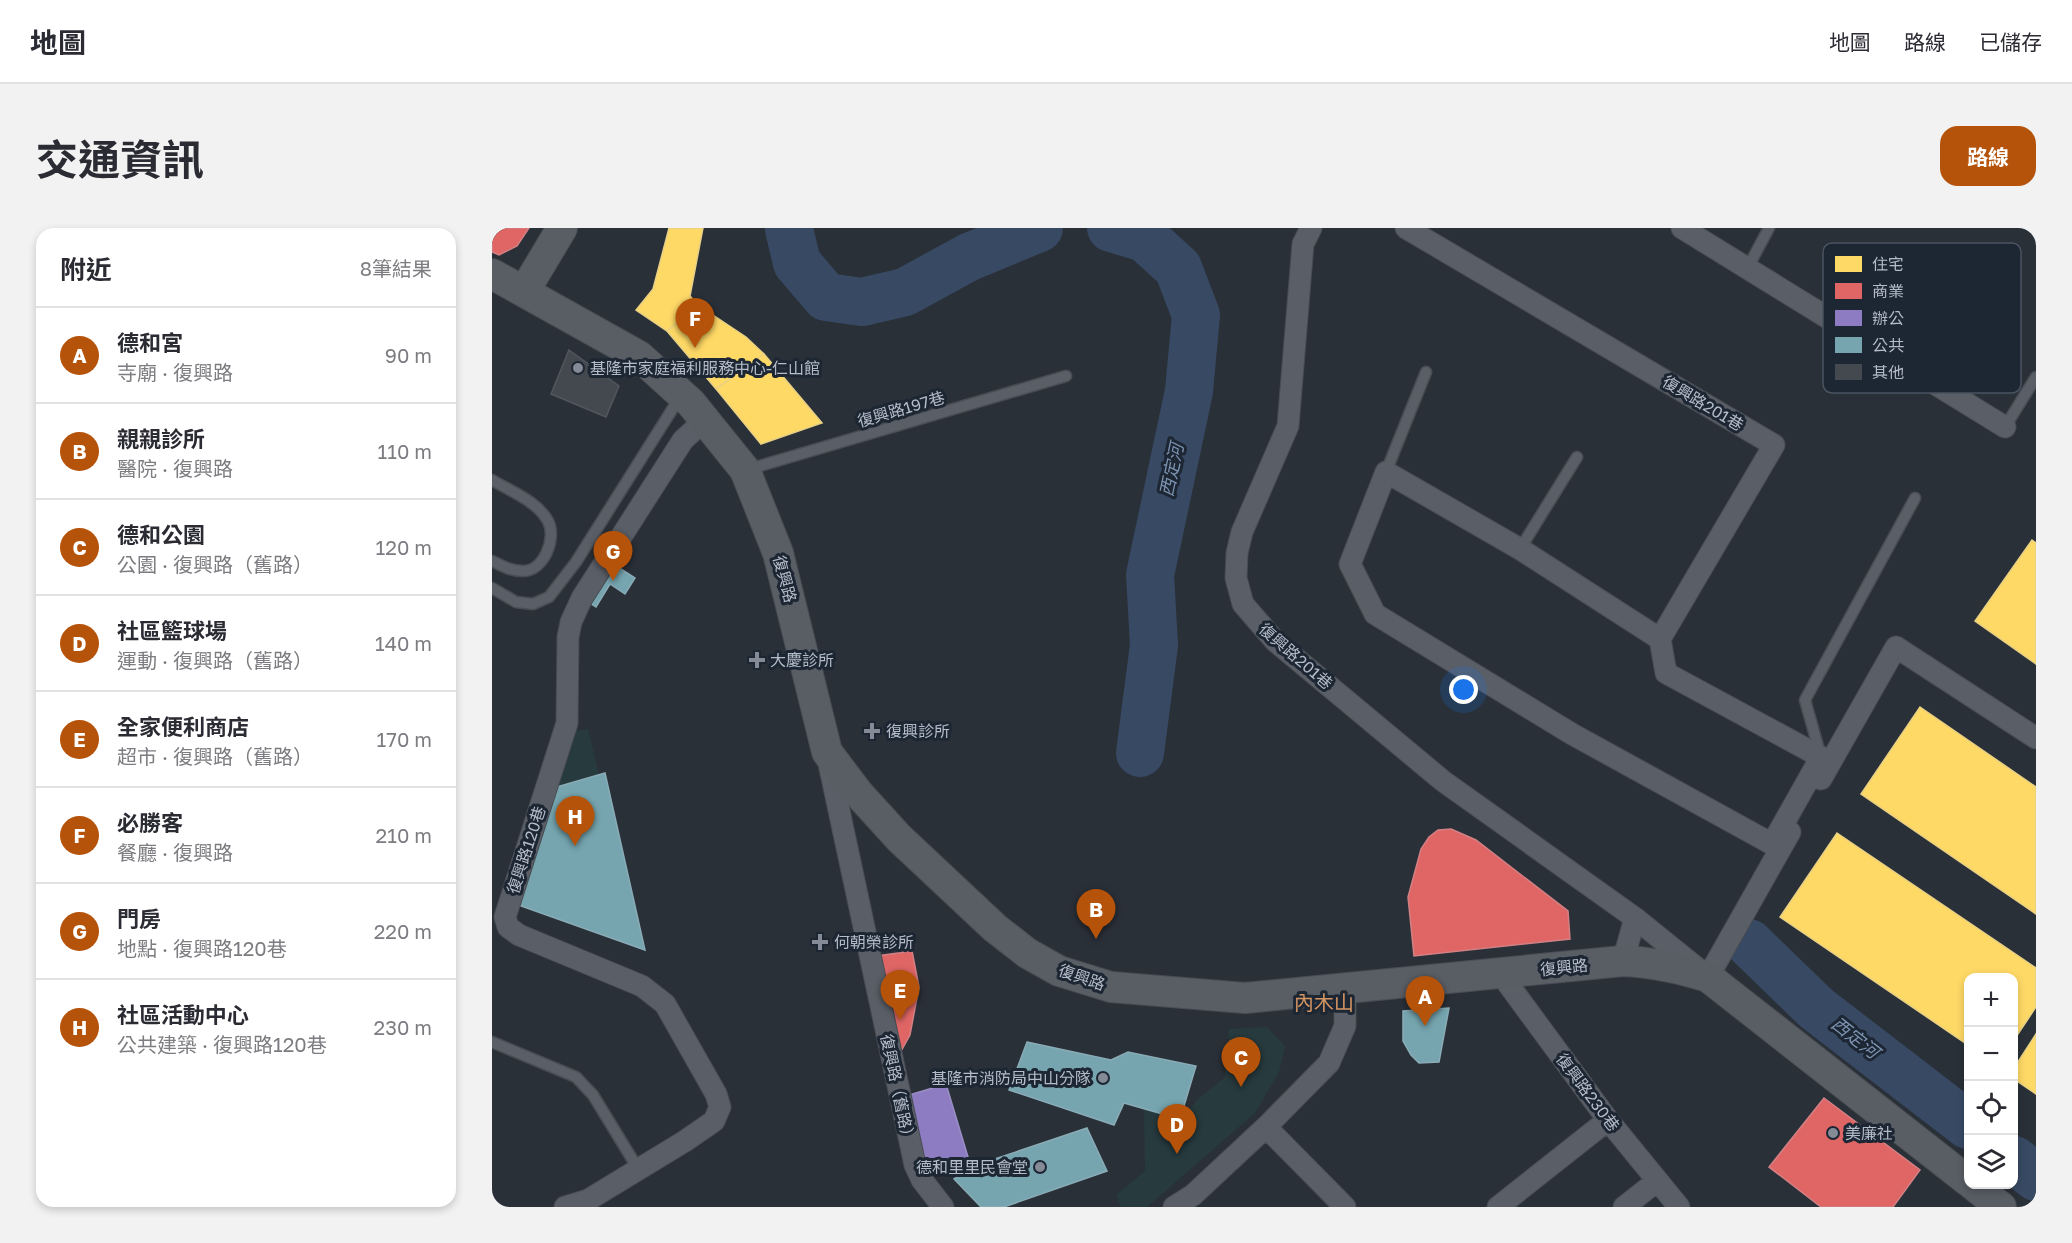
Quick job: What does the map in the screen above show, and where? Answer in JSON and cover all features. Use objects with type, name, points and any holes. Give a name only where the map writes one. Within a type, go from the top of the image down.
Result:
[{"type":"street","points":[[525,290],[562,228]]},
{"type":"street","name":"復興路201巷","points":[[1311,228],[1303,244],[1288,426],[1242,532],[1237,553],[1236,578],[1243,604],[1275,641],[1443,781],[1635,918],[1708,977]]},
{"type":"street","name":"復興路201巷","points":[[1407,228],[1774,445],[1660,639]]},
{"type":"street","points":[[1682,228],[1823,314]]},
{"type":"street","name":"復興路","points":[[492,274],[525,290],[639,356],[682,394],[746,470],[778,553],[827,752],[858,793],[892,830],[969,903],[1027,953],[1059,971],[1111,987],[1245,998],[1623,961],[1650,962],[1708,977],[1964,1178]]},
{"type":"street","points":[[1950,393],[2005,427]]},
{"type":"street","name":"復興路120巷","points":[[566,1207],[588,1200],[637,1167],[714,1121],[720,1107],[716,1094],[665,1004],[655,994],[642,986],[519,934],[508,927],[505,916],[567,723],[567,673],[571,622],[582,598],[683,440],[705,420]]},
{"type":"street","points":[[1386,472],[1520,549],[1660,639],[1666,674],[1821,757],[1772,844],[1572,734],[1375,614],[1350,564],[1386,472]]},
{"type":"street","points":[[1708,977],[1896,647],[2036,738]]},
{"type":"street","name":"復興路（舊路）","points":[[827,752],[915,1165],[922,1180],[943,1207]]},
{"type":"street","points":[[1623,961],[1635,918]]},
{"type":"street","name":"復興路230巷","points":[[1500,974],[1608,1120],[1679,1207]]},
{"type":"street","points":[[1174,1207],[1199,1201],[1266,1127],[1329,1063],[1345,1026],[1345,987]]},
{"type":"street","points":[[1498,1207],[1608,1120]]},
{"type":"street","points":[[1266,1127],[1345,1207]]},
{"type":"street","points":[[1624,1207],[1657,1181]]},
{"type":"street","points":[[1977,1189],[2001,1207]]},
{"type":"lane","points":[[1748,268],[1769,228]]},
{"type":"lane","points":[[1386,472],[1426,372]]},
{"type":"lane","name":"復興路197巷","points":[[746,470],[1066,376]]},
{"type":"lane","points":[[2005,427],[2036,377]]},
{"type":"lane","points":[[492,588],[516,602],[533,604],[549,597],[576,562],[682,394]]},
{"type":"lane","points":[[1520,549],[1577,457]]},
{"type":"lane","points":[[492,480],[533,504],[543,513],[549,522],[551,536],[547,552],[538,566],[525,571],[509,570],[492,561]]},
{"type":"lane","points":[[1821,757],[1805,700],[1915,498]]},
{"type":"lane","points":[[492,1042],[576,1077],[593,1095],[637,1167]]},
{"type":"green space","points":[[588,729],[599,775],[546,790],[564,733]]},
{"type":"green space","points":[[1267,1027],[1285,1046],[1279,1072],[1255,1113],[1147,1207],[1121,1207],[1116,1195],[1145,1171],[1144,1108],[1181,1119],[1199,1098],[1225,1077],[1229,1029]]},
{"type":"building: 住宅","points":[[669,228],[703,228],[690,296],[698,305],[667,331],[636,310],[653,289]]},
{"type":"building: 住宅","points":[[698,305],[746,337],[764,354],[716,389],[667,331]]},
{"type":"building: 住宅","points":[[764,354],[822,423],[761,444],[716,389]]},
{"type":"building: 住宅","points":[[2032,540],[2036,543],[2036,664],[1975,621]]},
{"type":"building: 住宅","points":[[1920,707],[2036,787],[2036,914],[1861,794]]},
{"type":"building: 住宅","points":[[1837,833],[2036,968],[2036,1007],[2018,1034],[2018,973],[1964,973],[1964,1042],[1780,917]]},
{"type":"building: 住宅","points":[[2036,1034],[2036,1094],[2018,1082],[2018,1062]]},
{"type":"building: 商業","points":[[492,228],[529,228],[517,246],[499,255],[492,252]]},
{"type":"building: 商業","points":[[1451,829],[1476,840],[1568,911],[1570,939],[1414,956],[1408,897],[1421,849],[1429,837],[1438,830]]},
{"type":"building: 商業","points":[[912,951],[919,987],[910,1035],[896,1060],[877,956]]},
{"type":"building: 商業","name":"美廉社","points":[[1824,1098],[1920,1170],[1893,1207],[1821,1207],[1769,1167]]},
{"type":"building: 辦公","points":[[946,1084],[968,1157],[928,1168],[906,1096]]},
{"type":"building: 公共","points":[[607,560],[635,578],[625,594],[610,584],[596,607],[582,598]]},
{"type":"building: 公共","points":[[605,773],[645,950],[510,902],[546,790]]},
{"type":"building: 公共","points":[[1449,1008],[1439,1062],[1419,1063],[1403,1041],[1403,1011]]},
{"type":"building: 公共","name":"基隆市消防局中山分隊","points":[[1027,1042],[1111,1060],[1128,1052],[1196,1066],[1180,1119],[1124,1103],[1114,1125],[1009,1090]]},
{"type":"building: 公共","name":"德和里里民會堂","points":[[1087,1128],[1107,1171],[1004,1207],[981,1207],[954,1179],[980,1164]]},
{"type":"building: 其他","name":"基隆市家庭福利服務中心-仁山館","points":[[569,350],[619,386],[606,417],[551,394]]},
{"type":"waterway","name":"西定河","points":[[789,229],[797,263],[826,297],[862,302],[905,292],[969,257],[1039,228]]},
{"type":"waterway","name":"西定河","points":[[1111,228],[1145,238],[1178,268],[1196,315],[1189,391],[1150,575],[1154,645],[1140,753]]},
{"type":"waterway","name":"西定河","points":[[1749,943],[1816,1008],[1964,1122]]},
{"type":"waterway","name":"西定河","points":[[2018,1163],[2036,1177]]},
{"type":"place","name":"必勝客","points":[[695,348]]},
{"type":"place","name":"基隆市家庭福利服務中心-仁山館","points":[[578,368]]},
{"type":"place","name":"門房","points":[[613,581]]},
{"type":"place","name":"大慶診所","points":[[757,660]]},
{"type":"place","name":"復興診所","points":[[872,731]]},
{"type":"place","name":"社區活動中心","points":[[575,846]]},
{"type":"place","name":"親親診所","points":[[1096,939]]},
{"type":"place","name":"何朝榮診所","points":[[820,942]]},
{"type":"place","name":"全家便利商店","points":[[900,1020]]},
{"type":"place","name":"德和宮","points":[[1425,1026]]},
{"type":"place","name":"基隆市消防局中山分隊","points":[[1103,1078]]},
{"type":"place","name":"德和公園","points":[[1241,1087]]},
{"type":"place","name":"美廉社","points":[[1833,1133]]},
{"type":"place","name":"社區籃球場","points":[[1177,1154]]},
{"type":"place","name":"德和里里民會堂","points":[[1040,1167]]},
{"type":"district","name":"內木山","points":[[1324,1003]]}]
